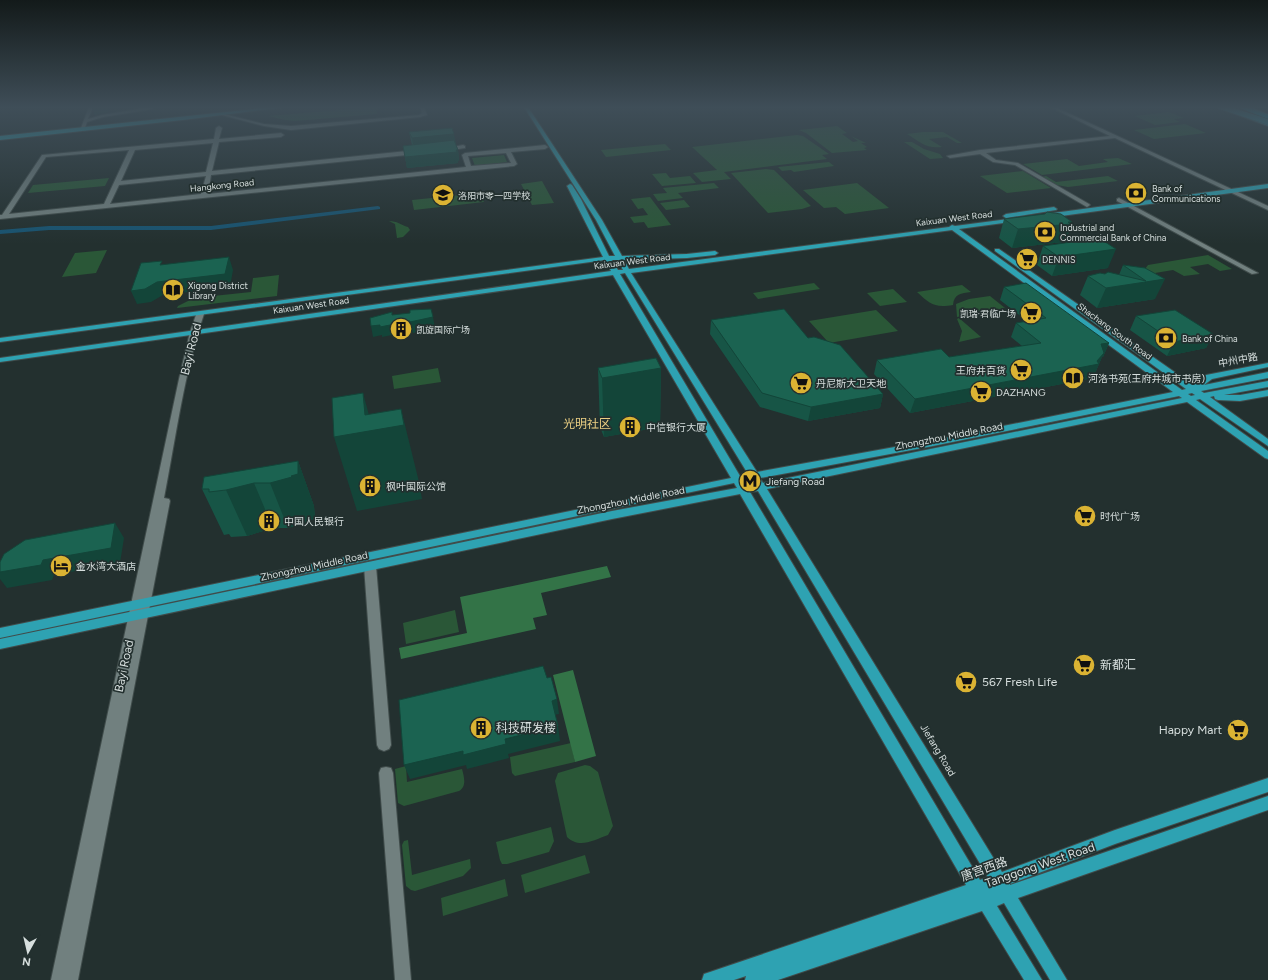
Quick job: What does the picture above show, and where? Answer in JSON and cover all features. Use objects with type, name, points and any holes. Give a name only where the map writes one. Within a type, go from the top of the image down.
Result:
[{"type":"main road","points":[[549,153],[578,199],[607,258],[981,895],[1034,980]]},
{"type":"main road","name":"Jiefang Road","points":[[556,153],[592,209],[627,271],[757,482],[1059,980]]},
{"type":"main road","name":"Kaixuan West Road","points":[[0,340],[607,258],[710,254],[1126,205],[1268,181]]},
{"type":"main road","name":"Kaixuan West Road","points":[[0,360],[956,225],[1119,200],[1228,188],[1268,186]]},
{"type":"main road","name":"Shachang South Road","points":[[956,225],[1180,392],[1192,394]]},
{"type":"main road","name":"Shachang South Road","points":[[956,225],[1192,394],[1268,456]]},
{"type":"main road","name":"中州中路","points":[[1192,394],[1209,377],[1268,365]]},
{"type":"main road","name":"Zhongzhou Middle Road","points":[[0,644],[140,610],[741,485],[1192,394],[1268,375]]},
{"type":"main road","name":"Zhongzhou Middle Road","points":[[1192,394],[1202,396],[1268,384]]},
{"type":"main road","name":"Zhongzhou Middle Road","points":[[757,482],[914,446],[1180,392]]},
{"type":"main road","points":[[1202,396],[1240,398],[1268,393]]},
{"type":"main road","points":[[1202,396],[1268,443]]},
{"type":"main road","name":"Zhongzhou Middle Road","points":[[0,633],[140,610],[370,566],[604,517],[741,485]]},
{"type":"main road","name":"唐宫西路","points":[[710,980],[981,895],[999,880],[1115,837],[1268,785]]},
{"type":"main road","name":"Tanggong West Road","points":[[753,980],[981,895],[1008,894],[1268,803]]},
{"type":"street","points":[[2,217],[44,156],[80,153]]},
{"type":"street","points":[[106,206],[131,153]]},
{"type":"street","points":[[204,196],[213,153]]},
{"type":"street","points":[[117,183],[407,153]]},
{"type":"street","points":[[470,168],[465,155],[489,153]]},
{"type":"street","name":"Hangkong Road","points":[[2,217],[514,164],[509,153]]},
{"type":"street","points":[[950,156],[974,153]]},
{"type":"street","points":[[981,153],[995,161],[1016,159]]},
{"type":"street","points":[[1007,153],[1086,205]]},
{"type":"street","points":[[1153,153],[1268,207]]},
{"type":"street","points":[[1119,200],[1254,273]]},
{"type":"street","name":"Bayi Road","points":[[70,980],[140,610],[200,314]]},
{"type":"street","points":[[370,566],[384,745]]},
{"type":"street","name":"Bayi Road","points":[[59,980],[140,610]]},
{"type":"street","points":[[386,773],[403,980]]},
{"type":"green space","points":[[603,153],[646,153],[606,157]]},
{"type":"green space","points":[[698,153],[827,153],[829,154],[822,155],[827,159],[724,172],[731,179],[702,182],[693,173],[717,170]]},
{"type":"green space","points":[[920,153],[936,153],[940,154],[943,158],[930,159]]},
{"type":"green space","points":[[504,155],[507,162],[475,166],[472,158]]},
{"type":"green space","points":[[1118,158],[1132,164],[1042,175],[1023,164],[1067,159],[1079,166],[1108,162],[1103,159]]},
{"type":"green space","points":[[829,162],[834,166],[794,172],[791,170],[782,171],[778,167]]},
{"type":"green space","points":[[766,169],[774,170],[811,206],[802,209],[768,213],[731,173]]},
{"type":"green space","points":[[1023,171],[1051,188],[1007,193],[980,176]]},
{"type":"green space","points":[[666,173],[670,178],[690,176],[696,183],[662,186],[652,174]]},
{"type":"green space","points":[[1046,176],[1056,182],[1108,176],[1118,181],[1068,187],[1057,185],[1042,177]]},
{"type":"green space","points":[[109,178],[105,186],[28,193],[33,185]]},
{"type":"green space","points":[[542,181],[554,203],[532,205],[521,184]]},
{"type":"green space","points":[[714,183],[719,188],[678,193],[683,198],[658,201],[653,194],[667,193],[663,188]]},
{"type":"green space","points":[[857,183],[889,208],[845,214],[836,207],[824,208],[803,190]]},
{"type":"green space","points":[[480,193],[484,202],[414,210],[412,200]]},
{"type":"green space","points":[[650,197],[671,225],[648,228],[644,222],[634,223],[630,217],[648,215],[643,208],[638,209],[631,199]]},
{"type":"green space","points":[[684,200],[690,207],[666,210],[660,203]]},
{"type":"green space","points":[[389,221],[397,222],[408,227],[410,230],[403,237],[397,238],[395,224]]},
{"type":"green space","points":[[107,250],[96,273],[62,277],[75,253]]},
{"type":"green space","points":[[1208,255],[1232,269],[1220,271],[1208,264],[1190,267],[1200,274],[1184,276],[1173,270],[1155,273],[1164,279],[1145,269],[1148,265]]},
{"type":"green space","points":[[279,275],[277,296],[177,308],[178,306],[194,298],[251,292],[253,278]]},
{"type":"green space","points":[[814,283],[820,289],[758,299],[753,293]]},
{"type":"green space","points":[[962,285],[971,292],[956,296],[953,305],[941,306],[933,304],[925,300],[917,292]]},
{"type":"green space","points":[[893,289],[907,302],[880,306],[867,293]]},
{"type":"green space","points":[[990,296],[1005,308],[957,317],[956,304],[969,299]]},
{"type":"green space","points":[[876,310],[898,331],[829,343],[809,321]]},
{"type":"green space","points":[[959,318],[981,337],[959,342],[962,331],[957,319]]},
{"type":"green space","points":[[438,368],[441,382],[394,389],[392,376]]},
{"type":"green space","points":[[607,566],[611,577],[541,593],[547,615],[533,618],[536,629],[401,659],[399,648],[467,633],[460,597]]},
{"type":"green space","points":[[455,610],[459,632],[406,644],[403,623]]},
{"type":"green space","points":[[573,670],[596,756],[575,762],[553,675]]},
{"type":"green space","points":[[571,743],[575,762],[515,776],[512,773],[510,757]]},
{"type":"green space","points":[[585,765],[590,766],[598,772],[613,826],[608,835],[582,843],[572,841],[567,837],[555,781],[558,773]]},
{"type":"green space","points":[[406,766],[407,782],[462,769],[464,775],[463,787],[459,791],[404,806],[398,803],[395,769]]},
{"type":"green space","points":[[551,827],[554,841],[549,852],[507,864],[502,864],[496,842]]},
{"type":"green space","points":[[408,840],[412,875],[470,859],[471,868],[463,876],[415,891],[411,890],[406,886],[402,845],[404,841]]},
{"type":"green space","points":[[585,855],[590,873],[525,893],[521,875]]},
{"type":"green space","points":[[505,879],[508,896],[443,916],[441,898]]},
{"type":"building","points":[[404,153],[449,153],[405,157]]},
{"type":"building","points":[[1047,212],[1061,214],[1072,222],[1068,222],[1070,224],[1018,229],[1004,219],[1045,214]]},
{"type":"building","points":[[1088,238],[1102,240],[1116,249],[1059,257],[1043,246],[1086,240]]},
{"type":"building","points":[[229,257],[225,274],[157,282],[145,289],[131,291],[141,263],[162,261],[160,265]]},
{"type":"building","points":[[1123,265],[1145,268],[1165,279],[1106,288],[1088,276],[1100,273],[1105,274],[1108,272],[1146,281]]},
{"type":"building","points":[[1026,283],[1109,343],[1101,344],[1104,353],[1097,361],[1099,364],[915,399],[877,360],[941,349],[949,357],[1041,343],[1016,323],[1046,318],[1004,287]]},
{"type":"building","points":[[431,309],[433,317],[380,327],[380,325],[371,326],[370,318],[392,312],[392,315],[410,313],[410,310]]},
{"type":"building","name":"丹尼斯大卫天地","points":[[784,309],[808,338],[814,337],[840,345],[883,394],[811,407],[762,393],[711,320]]},
{"type":"building","points":[[1175,310],[1213,334],[1174,342],[1136,316]]},
{"type":"building","points":[[656,358],[661,368],[602,378],[598,368]]},
{"type":"building","points":[[363,393],[365,415],[401,409],[404,425],[334,437],[332,398]]},
{"type":"building","points":[[298,461],[298,474],[291,476],[292,477],[270,483],[254,483],[226,490],[209,492],[209,489],[202,489],[204,477]]},
{"type":"building","points":[[115,523],[111,548],[43,560],[41,565],[0,572],[0,562],[4,554],[25,540]]},
{"type":"building","name":"科技研发楼","points":[[543,666],[547,678],[551,677],[557,699],[552,701],[558,726],[505,739],[506,744],[463,755],[463,751],[404,765],[399,700]]},
{"type":"waterway","points":[[0,232],[49,228],[211,228],[378,208]]},
{"type":"place","name":"Bank of Communications","points":[[1136,193]]},
{"type":"place","name":"洛阳市零一四学校","points":[[443,195]]},
{"type":"place","name":"Industrial and Commercial Bank of China","points":[[1045,232]]},
{"type":"place","name":"DENNIS","points":[[1027,259]]},
{"type":"place","name":"Xigong District Library","points":[[173,290]]},
{"type":"place","name":"凯瑞·君临广场","points":[[1031,313]]},
{"type":"place","name":"凯旋国际广场","points":[[401,329]]},
{"type":"place","name":"Bank of China","points":[[1166,338]]},
{"type":"place","name":"王府井百货","points":[[1021,370]]},
{"type":"place","name":"河洛书苑(王府井城市书房)","points":[[1073,378]]},
{"type":"place","name":"丹尼斯大卫天地","points":[[801,383]]},
{"type":"place","name":"DAZHANG","points":[[981,392]]},
{"type":"place","name":"中信银行大厦","points":[[630,427]]},
{"type":"place","name":"Jiefang Road","points":[[750,481]]},
{"type":"place","name":"枫叶国际公馆","points":[[370,486]]},
{"type":"place","name":"时代广场","points":[[1085,516]]},
{"type":"place","name":"中国人民银行","points":[[269,521]]},
{"type":"place","name":"金水湾大酒店","points":[[61,566]]},
{"type":"place","name":"新都汇","points":[[1084,665]]},
{"type":"place","name":"567 Fresh Life","points":[[966,682]]},
{"type":"place","name":"科技研发楼","points":[[481,728]]},
{"type":"place","name":"Happy Mart","points":[[1238,730]]},
{"type":"district","name":"光明社区","points":[[587,424]]}]
